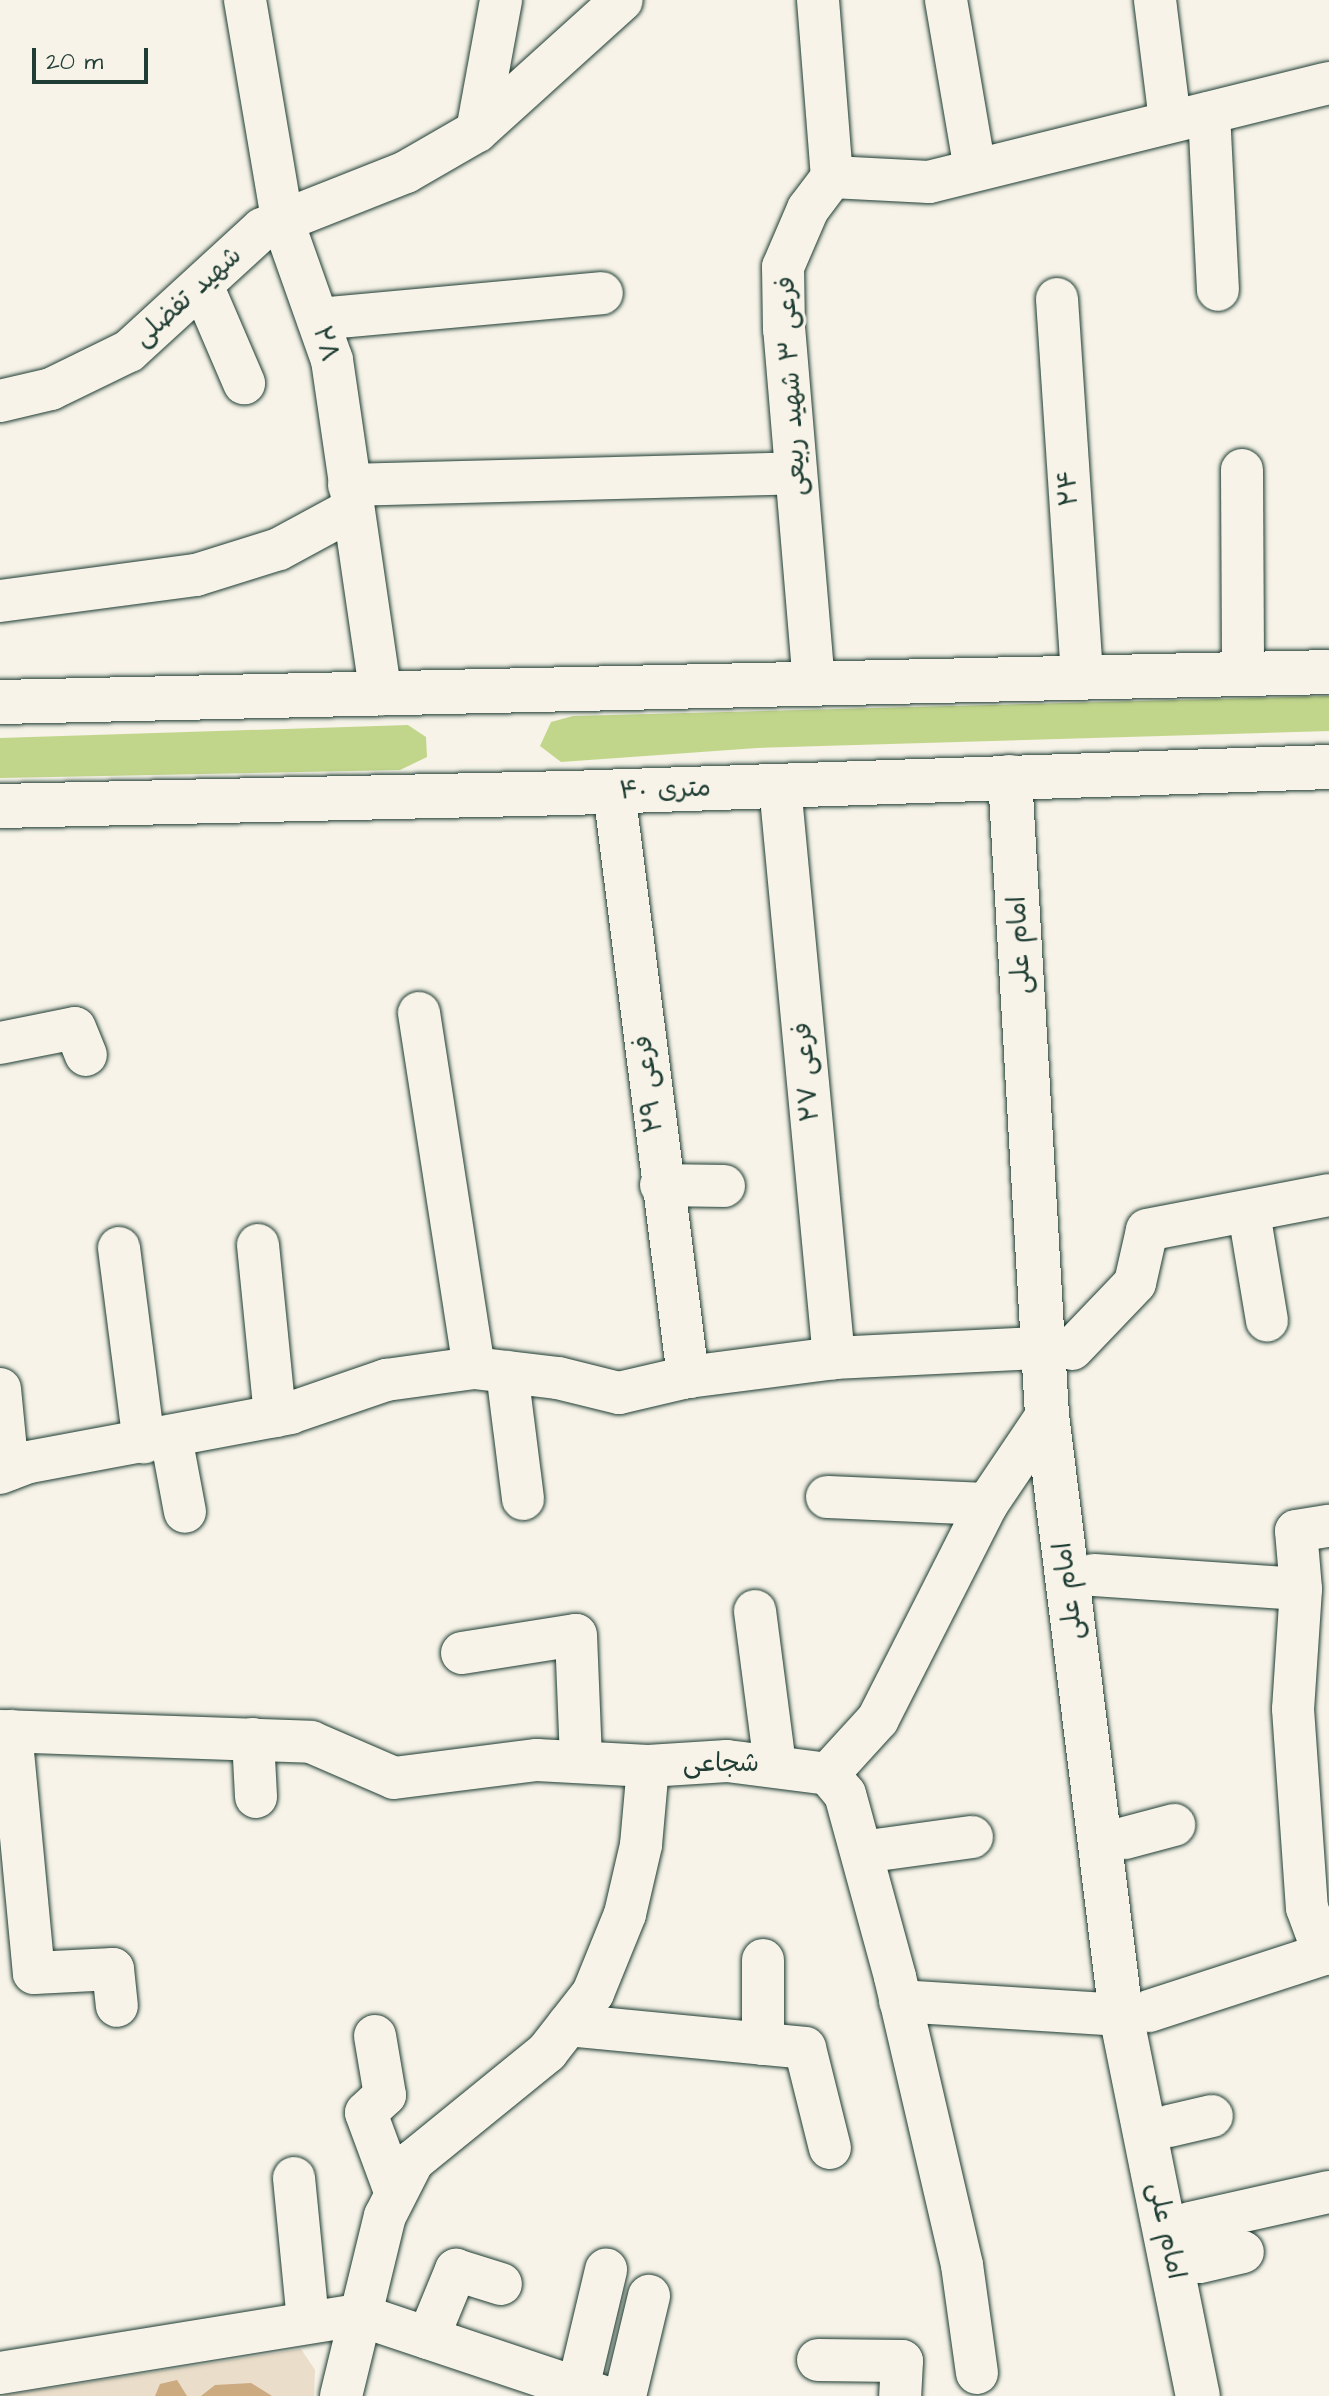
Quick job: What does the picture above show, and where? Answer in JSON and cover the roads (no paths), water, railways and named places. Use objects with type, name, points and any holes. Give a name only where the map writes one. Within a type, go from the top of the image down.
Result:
[{"type":"main road","points":[[0,702],[1329,672]]},
{"type":"main road","name":"۴۰ متری","points":[[0,806],[614,791],[1329,767]]},
{"type":"main road","name":"امام علی","points":[[1022,777],[1057,1348],[1047,1415],[1135,2013],[1198,2396]]},
{"type":"main road","points":[[1057,1348],[1093,1575],[1125,1838],[1135,2013],[1169,2126],[1195,2242],[1223,2396]]},
{"type":"street","name":"۲۸","points":[[245,0],[282,219],[332,360],[381,694]]},
{"type":"street","points":[[477,131],[501,0]]},
{"type":"street","points":[[818,0],[832,177],[929,182],[1329,83]]},
{"type":"street","points":[[946,0],[975,170]]},
{"type":"street","points":[[1155,0],[1190,117],[1218,290]]},
{"type":"street","name":"شهید تفضلی","points":[[0,401],[51,389],[129,351],[262,229],[406,172],[477,131],[620,1]]},
{"type":"street","name":"فرعی ۳ شهید ربیعی","points":[[814,684],[783,267],[808,209],[832,177]]},
{"type":"street","points":[[202,285],[244,383]]},
{"type":"street","points":[[318,319],[602,293]]},
{"type":"street","name":"۲۴","points":[[1057,299],[1082,678]]},
{"type":"street","points":[[1242,470],[1243,674]]},
{"type":"street","points":[[0,601],[196,575],[279,549],[351,497],[796,473]]},
{"type":"street","name":"فرعی ۲۷","points":[[780,786],[834,1358]]},
{"type":"street","name":"فرعی ۲۹","points":[[614,791],[661,1185],[688,1377]]},
{"type":"street","points":[[419,1013],[490,1370],[523,1499]]},
{"type":"street","points":[[0,1043],[75,1028],[86,1055]]},
{"type":"street","points":[[661,1185],[724,1186]]},
{"type":"street","points":[[0,1389],[4,1471],[275,1416],[386,1380],[490,1370],[619,1393],[688,1377],[834,1358],[1057,1348],[1135,1283],[1147,1230],[1249,1213],[1329,1195]]},
{"type":"street","points":[[1249,1213],[1267,1320]]},
{"type":"street","points":[[258,1245],[275,1416]]},
{"type":"street","points":[[119,1248],[158,1440],[185,1512]]},
{"type":"street","points":[[977,2373],[962,2265],[900,2001],[845,1794],[828,1774],[878,1719],[987,1504],[1047,1415]]},
{"type":"street","points":[[827,1497],[987,1504]]},
{"type":"street","points":[[900,2001],[1135,2013],[1326,1953],[1307,1908],[1314,1792],[1293,1709],[1301,1589],[1296,1531],[1329,1526]]},
{"type":"street","points":[[1093,1575],[1301,1589]]},
{"type":"street","points":[[755,1611],[775,1764]]},
{"type":"street","points":[[462,1653],[576,1635],[581,1762]]},
{"type":"street","points":[[5,1731],[34,1973],[113,1969],[117,2006]]},
{"type":"street","name":"شجاعی","points":[[5,1731],[311,1742],[394,1778],[537,1760],[648,1766],[775,1764],[828,1774]]},
{"type":"street","points":[[253,1739],[256,1797]]},
{"type":"street","points":[[341,2396],[385,2216],[413,2161],[547,2052],[593,1993],[625,1914],[641,1845],[648,1766]]},
{"type":"street","points":[[1125,1838],[1174,1825]]},
{"type":"street","points":[[862,1852],[972,1837]]},
{"type":"street","points":[[763,1960],[763,2044]]},
{"type":"street","points":[[568,2025],[805,2048],[830,2148]]},
{"type":"street","points":[[375,2036],[385,2095],[366,2113],[396,2194]]},
{"type":"street","points":[[1169,2126],[1212,2116]]},
{"type":"street","points":[[294,2178],[308,2322]]},
{"type":"street","points":[[1195,2242],[1329,2192]]},
{"type":"street","points":[[1195,2242],[1243,2252]]},
{"type":"street","points":[[428,2338],[456,2270],[501,2284]]},
{"type":"street","points":[[0,2373],[359,2315],[584,2393],[606,2270]]},
{"type":"street","points":[[625,2396],[649,2296]]},
{"type":"street","points":[[818,2360],[902,2361],[900,2396]]}]
